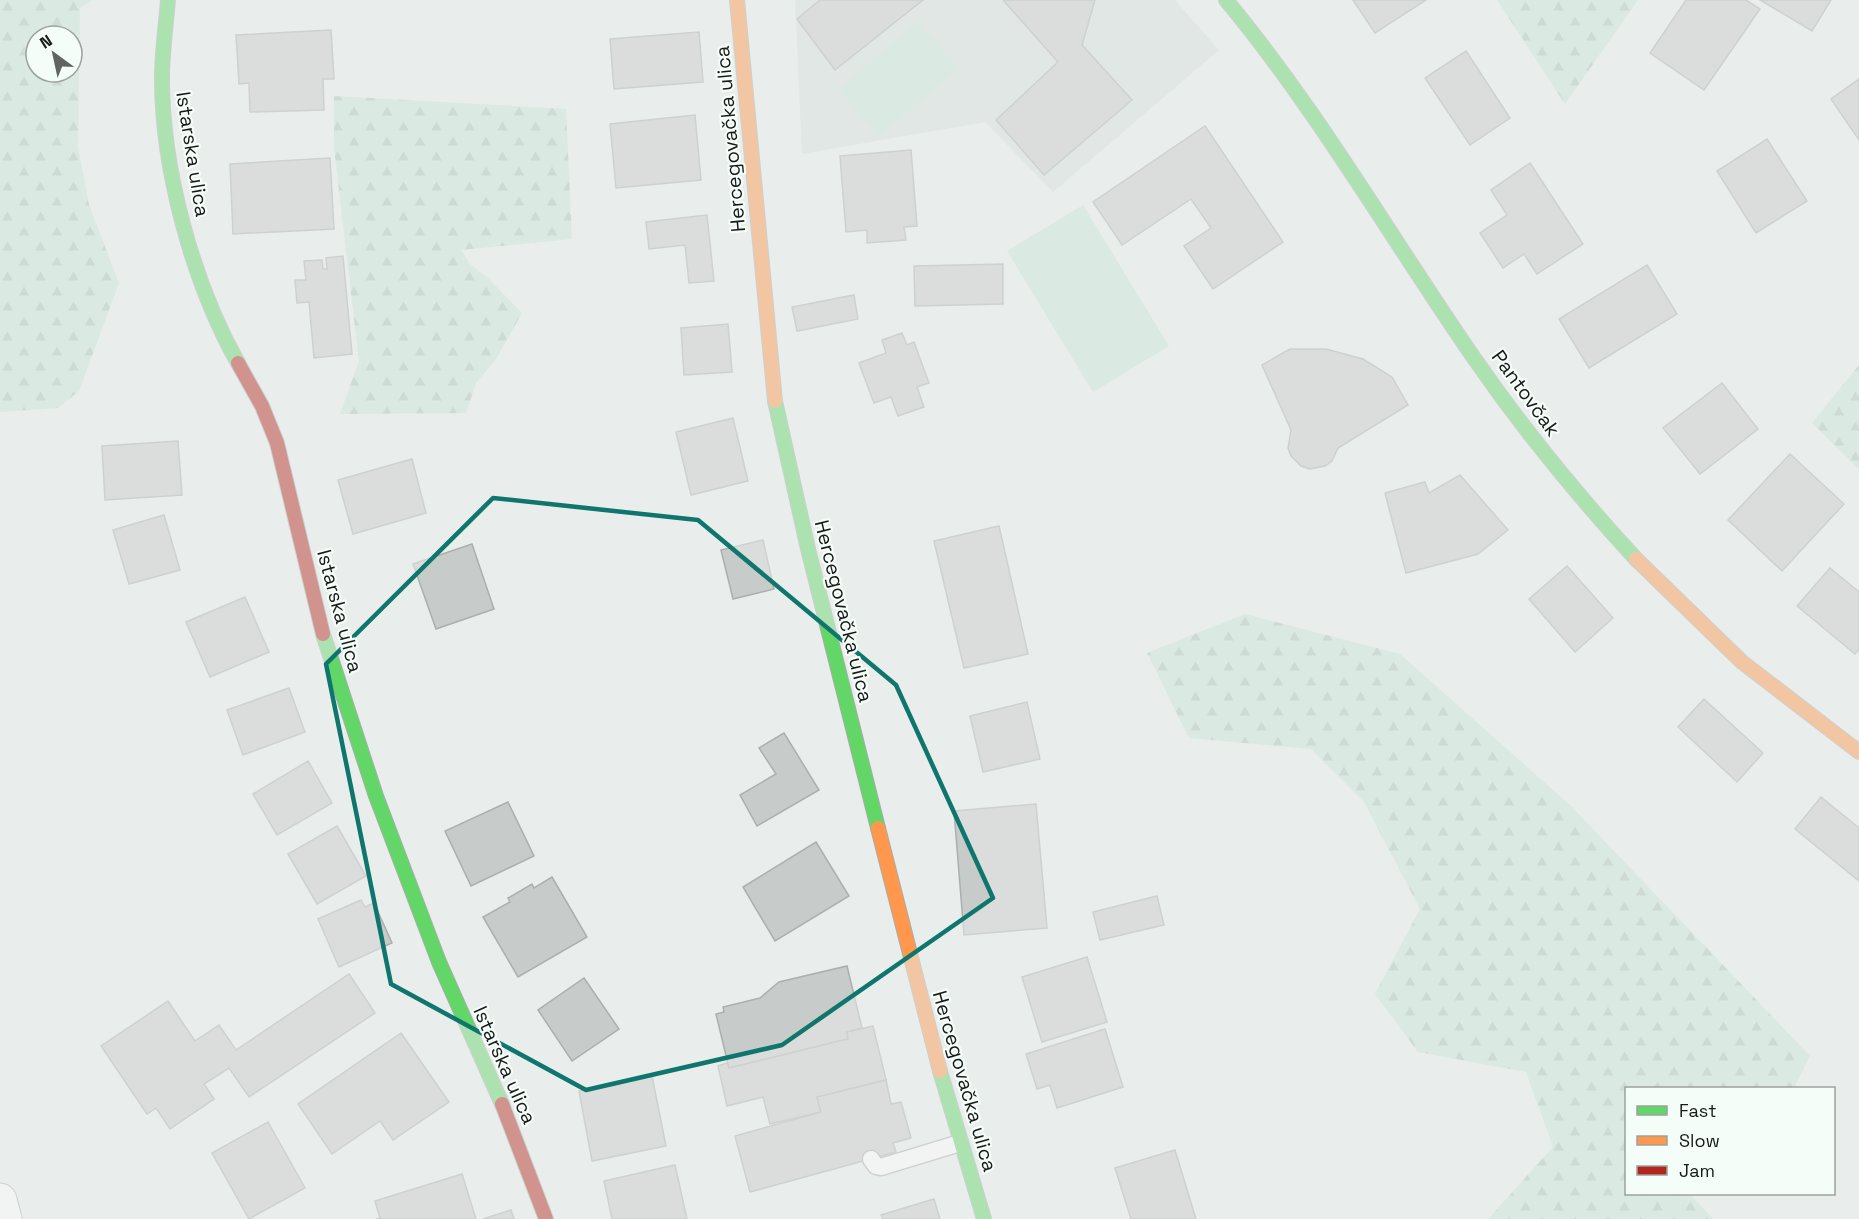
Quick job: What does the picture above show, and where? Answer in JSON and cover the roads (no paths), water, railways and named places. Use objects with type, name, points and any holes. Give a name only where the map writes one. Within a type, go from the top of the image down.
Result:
[{"type":"street","name":"Istarska ulica","points":[[168,0],[162,78],[170,158],[182,221],[201,284],[234,356],[262,406],[277,443],[327,650],[376,796],[439,962],[506,1112],[546,1219]]},
{"type":"street","name":"Hercegovačka ulica","points":[[737,0],[772,389],[808,549],[920,997],[960,1143],[984,1219]]},
{"type":"street","name":"Pantovčak","points":[[1226,0],[1326,128],[1502,396],[1567,483],[1674,599],[1728,650],[1859,752]]},
{"type":"street","points":[[0,1200],[5,1219]]},
{"type":"lane","points":[[871,1159],[876,1166],[880,1167],[960,1143]]}]
